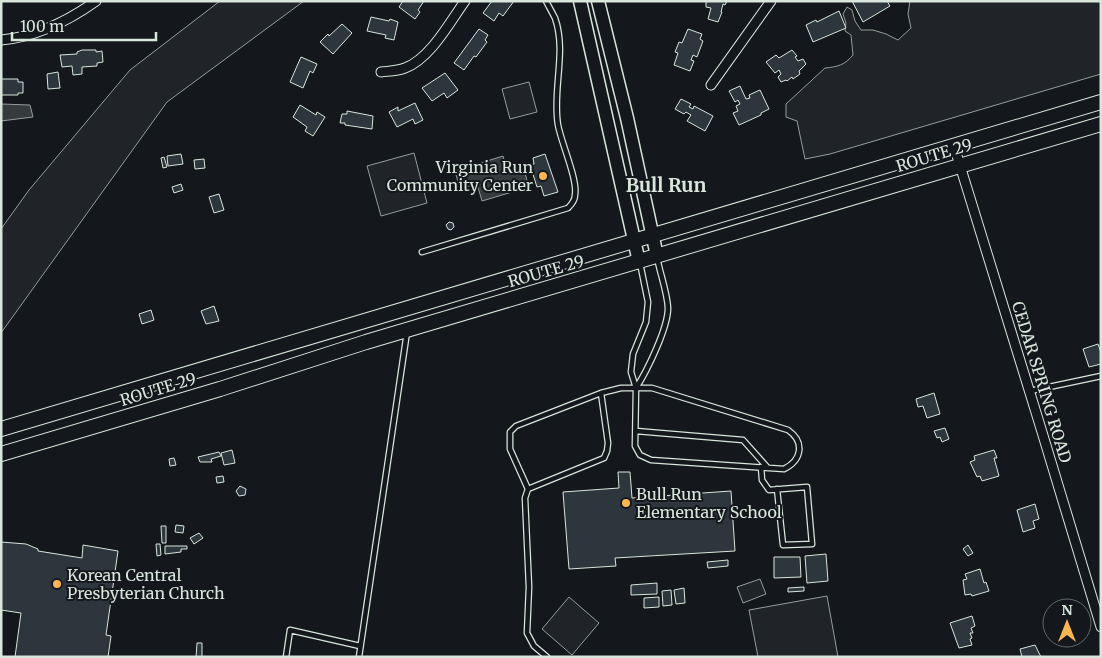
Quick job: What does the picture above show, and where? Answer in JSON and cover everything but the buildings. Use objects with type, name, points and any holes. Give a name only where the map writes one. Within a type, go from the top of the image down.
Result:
[{"type":"main road","points":[[580,1],[640,262]]},
{"type":"main road","points":[[598,1],[627,118],[657,256]]},
{"type":"main road","name":"ROUTE 29","points":[[1,429],[1101,102]]},
{"type":"main road","name":"ROUTE 29","points":[[1,454],[407,330],[1101,124]]},
{"type":"main road","points":[[1,459],[23,448]]},
{"type":"street","points":[[1,40],[41,30],[64,21],[96,1]]},
{"type":"street","points":[[381,72],[408,67],[425,54],[433,46],[465,1]]},
{"type":"street","points":[[711,85],[771,1]]},
{"type":"street","name":"CEDAR SPRING ROAD","points":[[954,146],[1101,627]]},
{"type":"lane","points":[[422,252],[568,208],[575,198],[575,186],[560,135],[557,115],[556,102],[560,44],[555,19],[546,1]]},
{"type":"lane","points":[[636,388],[645,375],[664,328],[668,309],[657,256]]},
{"type":"lane","points":[[547,657],[534,646],[527,633],[529,587],[525,498],[528,489],[510,449],[510,432],[516,426],[601,393],[621,388],[636,388],[652,388],[788,430],[796,436],[799,444],[798,458],[792,465],[784,469],[651,460],[640,454],[636,446],[636,388],[632,372],[633,354],[646,322],[648,302],[640,262]]},
{"type":"lane","points":[[359,657],[407,330]]},
{"type":"lane","points":[[1030,391],[1101,376]]},
{"type":"lane","points":[[528,489],[604,458],[608,443],[601,393]]},
{"type":"lane","points":[[636,431],[743,440],[768,468]]},
{"type":"lane","points":[[762,467],[762,480],[769,490],[777,489],[807,486],[812,544],[783,545],[777,489]]},
{"type":"lane","points":[[286,657],[290,630],[360,646]]},
{"type":"shaded area","points":[[220,1],[304,1],[167,102],[1,333],[1,229],[29,190],[130,70]]},
{"type":"shaded area","points":[[910,1],[1101,1],[1101,74],[830,154],[805,159],[797,121],[786,117],[786,104],[825,68],[840,65],[853,55],[851,35],[845,31],[846,23],[843,14],[847,7],[852,10],[855,21],[861,30],[873,30],[898,40],[911,28],[908,14]]},
{"type":"shaded area","points":[[529,82],[537,112],[510,119],[502,89]]},
{"type":"shaded area","points":[[1,104],[30,105],[33,117],[1,121]]},
{"type":"shaded area","points":[[414,153],[427,203],[381,216],[367,166]]},
{"type":"shaded area","points":[[503,156],[508,174],[524,170],[529,187],[482,201],[477,184],[460,189],[455,171]]},
{"type":"shaded area","points":[[760,579],[766,594],[743,603],[737,587]]},
{"type":"shaded area","points":[[827,596],[838,657],[758,657],[749,610]]},
{"type":"shaded area","points":[[569,597],[599,623],[572,655],[542,629]]},
{"type":"place","name":"Virginia Run Community Center","points":[[543,176]]},
{"type":"place","name":"Bull Run Elementary School","points":[[626,503]]},
{"type":"place","name":"Korean Central Presbyterian Church","points":[[57,584]]},
{"type":"district","name":"Bull Run","points":[[666,185]]}]
